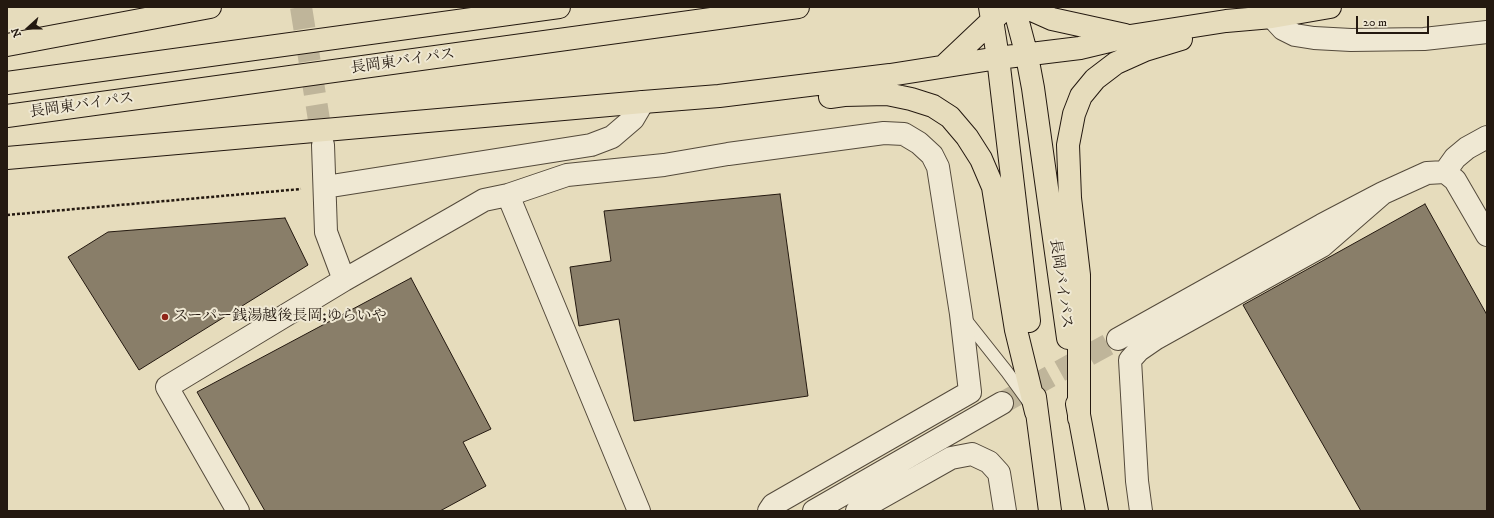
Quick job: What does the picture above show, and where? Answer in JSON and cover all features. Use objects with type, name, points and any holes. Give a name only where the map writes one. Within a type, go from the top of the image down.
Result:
[{"type":"highway","points":[[7,45],[210,7]]},
{"type":"highway","points":[[7,83],[559,7]]},
{"type":"highway","name":"長岡東バイパス","points":[[7,116],[798,7]]},
{"type":"highway","name":"長岡バイパス","points":[[1014,7],[1033,88],[1079,418],[1098,510]]},
{"type":"highway","points":[[1025,7],[1052,19],[1130,36]]},
{"type":"highway","points":[[1079,418],[1079,275],[1070,198],[1068,145],[1074,114],[1081,96],[1095,79],[1116,63],[1145,50],[1202,33],[1272,17],[1330,7]]},
{"type":"highway","points":[[996,12],[998,58],[1030,333],[1036,412],[1050,511]]},
{"type":"highway","points":[[944,66],[996,12]]},
{"type":"highway","points":[[7,158],[719,96],[890,75],[998,58],[1026,56],[1080,48],[1130,36],[1226,21],[1272,17]]},
{"type":"highway","points":[[719,96],[789,102],[844,95],[887,94],[911,98],[933,106],[950,118],[967,137],[981,159],[993,187],[1016,330],[1036,412]]},
{"type":"street","points":[[1272,17],[1283,29],[1295,35],[1314,38],[1351,40],[1424,39],[1487,32]]},
{"type":"street","points":[[325,187],[591,145],[612,137],[633,119],[644,102]]},
{"type":"street","points":[[238,511],[167,387],[344,280],[484,200],[508,195],[567,175],[664,165],[728,154],[884,133],[904,134],[919,143],[932,155],[938,167],[961,314],[970,392],[773,505],[769,511]]},
{"type":"street","points":[[1445,172],[1455,158],[1467,148],[1487,137]]},
{"type":"street","points":[[323,145],[326,232],[344,280]]},
{"type":"street","points":[[564,149],[567,175]]},
{"type":"street","points":[[1118,338],[1322,224],[1428,173],[1445,172],[1455,180],[1487,235]]},
{"type":"street","points":[[1141,511],[1137,474],[1130,360],[1139,350],[1155,339],[1322,246],[1383,194]]},
{"type":"street","points":[[508,195],[639,511]]},
{"type":"street","points":[[814,511],[1002,403]]},
{"type":"street","points":[[857,511],[951,458],[972,454],[989,462],[1000,473],[1005,511]]},
{"type":"lane","points":[[961,314],[1007,372],[1036,412]]},
{"type":"path","points":[[7,215],[325,187]]},
{"type":"building","points":[[780,194],[808,396],[634,421],[619,319],[579,326],[570,267],[611,261],[604,211]]},
{"type":"building","points":[[1425,204],[1487,315],[1487,511],[1361,511],[1243,305]]},
{"type":"building","name":"スーパー銭湯越後長岡;ゆらいや","points":[[285,218],[308,265],[139,370],[68,257],[108,232]]},
{"type":"building","points":[[411,278],[491,429],[463,442],[486,486],[440,511],[265,511],[197,392]]},
{"type":"tunnel","points":[[301,7],[323,145]]},
{"type":"tunnel","points":[[1002,403],[1118,339]]},
{"type":"place","name":"スーパー銭湯越後長岡;ゆらいや","points":[[165,317]]}]
